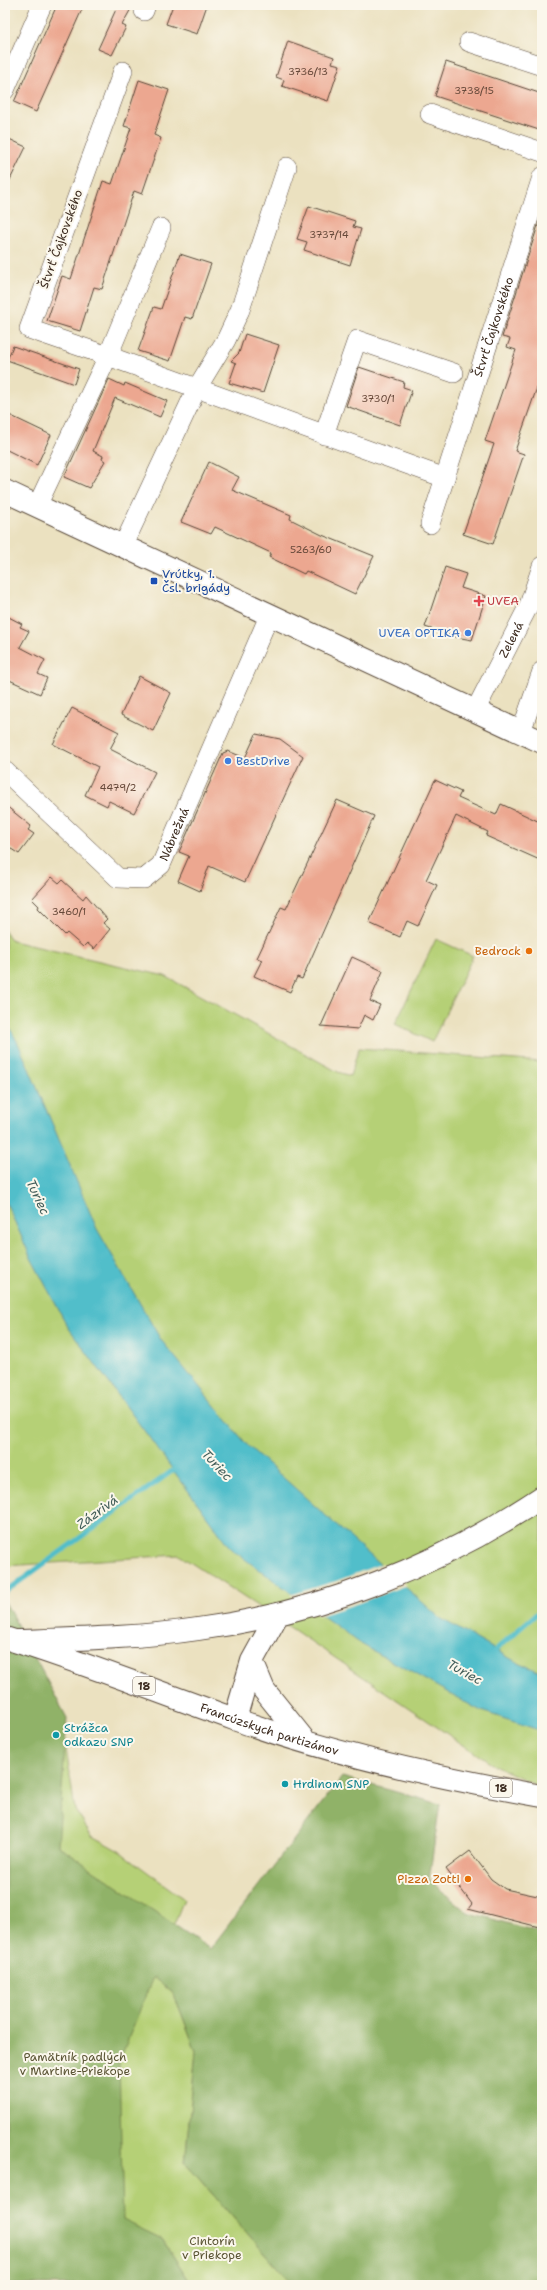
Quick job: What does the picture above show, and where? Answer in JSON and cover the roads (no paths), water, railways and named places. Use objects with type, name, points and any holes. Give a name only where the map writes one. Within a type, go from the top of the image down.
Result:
[{"type":"street","points":[[5,90],[42,5]]},
{"type":"street","points":[[469,42],[542,66]]},
{"type":"street","name":"Štvrť Čajkovského","points":[[123,70],[29,329],[108,356],[445,478]]},
{"type":"street","points":[[430,114],[542,152]]},
{"type":"street","points":[[123,546],[197,388],[226,340],[240,310],[287,167]]},
{"type":"street","name":"Štvrť Čajkovského","points":[[430,524],[542,177]]},
{"type":"street","points":[[37,506],[108,356],[161,228]]},
{"type":"street","name":"Štvrť Čajkovského","points":[[324,435],[357,340],[454,373]]},
{"type":"street","points":[[7,497],[37,506],[333,646],[542,742]]},
{"type":"street","name":"Zelená","points":[[475,711],[529,605],[542,566]]},
{"type":"street","name":"Nábrežná","points":[[5,771],[118,878],[144,879],[161,865],[269,616]]},
{"type":"street","points":[[521,732],[542,671]]},
{"type":"street","points":[[9,1640],[162,1634],[287,1611],[357,1590],[410,1570],[499,1526],[542,1497]]},
{"type":"street","points":[[234,1720],[252,1661],[287,1611]]},
{"type":"street","name":"Francúzskych partizánov","points":[[9,1640],[105,1671],[234,1720],[305,1741],[459,1780],[542,1796]]},
{"type":"street","points":[[252,1661],[264,1690],[305,1741]]},
{"type":"water","name":"Turiec","points":[[5,1019],[18,1043],[97,1229],[161,1340],[248,1446],[440,1618],[513,1660],[542,1673],[542,1731],[481,1711],[361,1644],[231,1549],[68,1327],[31,1258],[5,1200]]},
{"type":"waterway","name":"Zázrivá","points":[[5,1592],[179,1466]]},
{"type":"waterway","points":[[492,1653],[542,1609]]},
{"type":"place","name":"Vrútky, 1. Čsl. brigády","points":[[154,581]]},
{"type":"place","name":"UVEA","points":[[479,601]]},
{"type":"place","name":"UVEA OPTIKA","points":[[468,633]]},
{"type":"place","name":"BestDrive","points":[[228,761]]},
{"type":"place","name":"Bedrock","points":[[529,951]]},
{"type":"place","name":"Strážca odkazu SNP","points":[[56,1735]]},
{"type":"place","name":"Hrdinom SNP","points":[[285,1784]]},
{"type":"place","name":"Pizza Zotti","points":[[468,1879]]},
{"type":"park label","name":"Pamätník padlých v Martine-Priekope","points":[[75,2064]]},
{"type":"park label","name":"Cintorín v Priekope","points":[[212,2248]]}]
